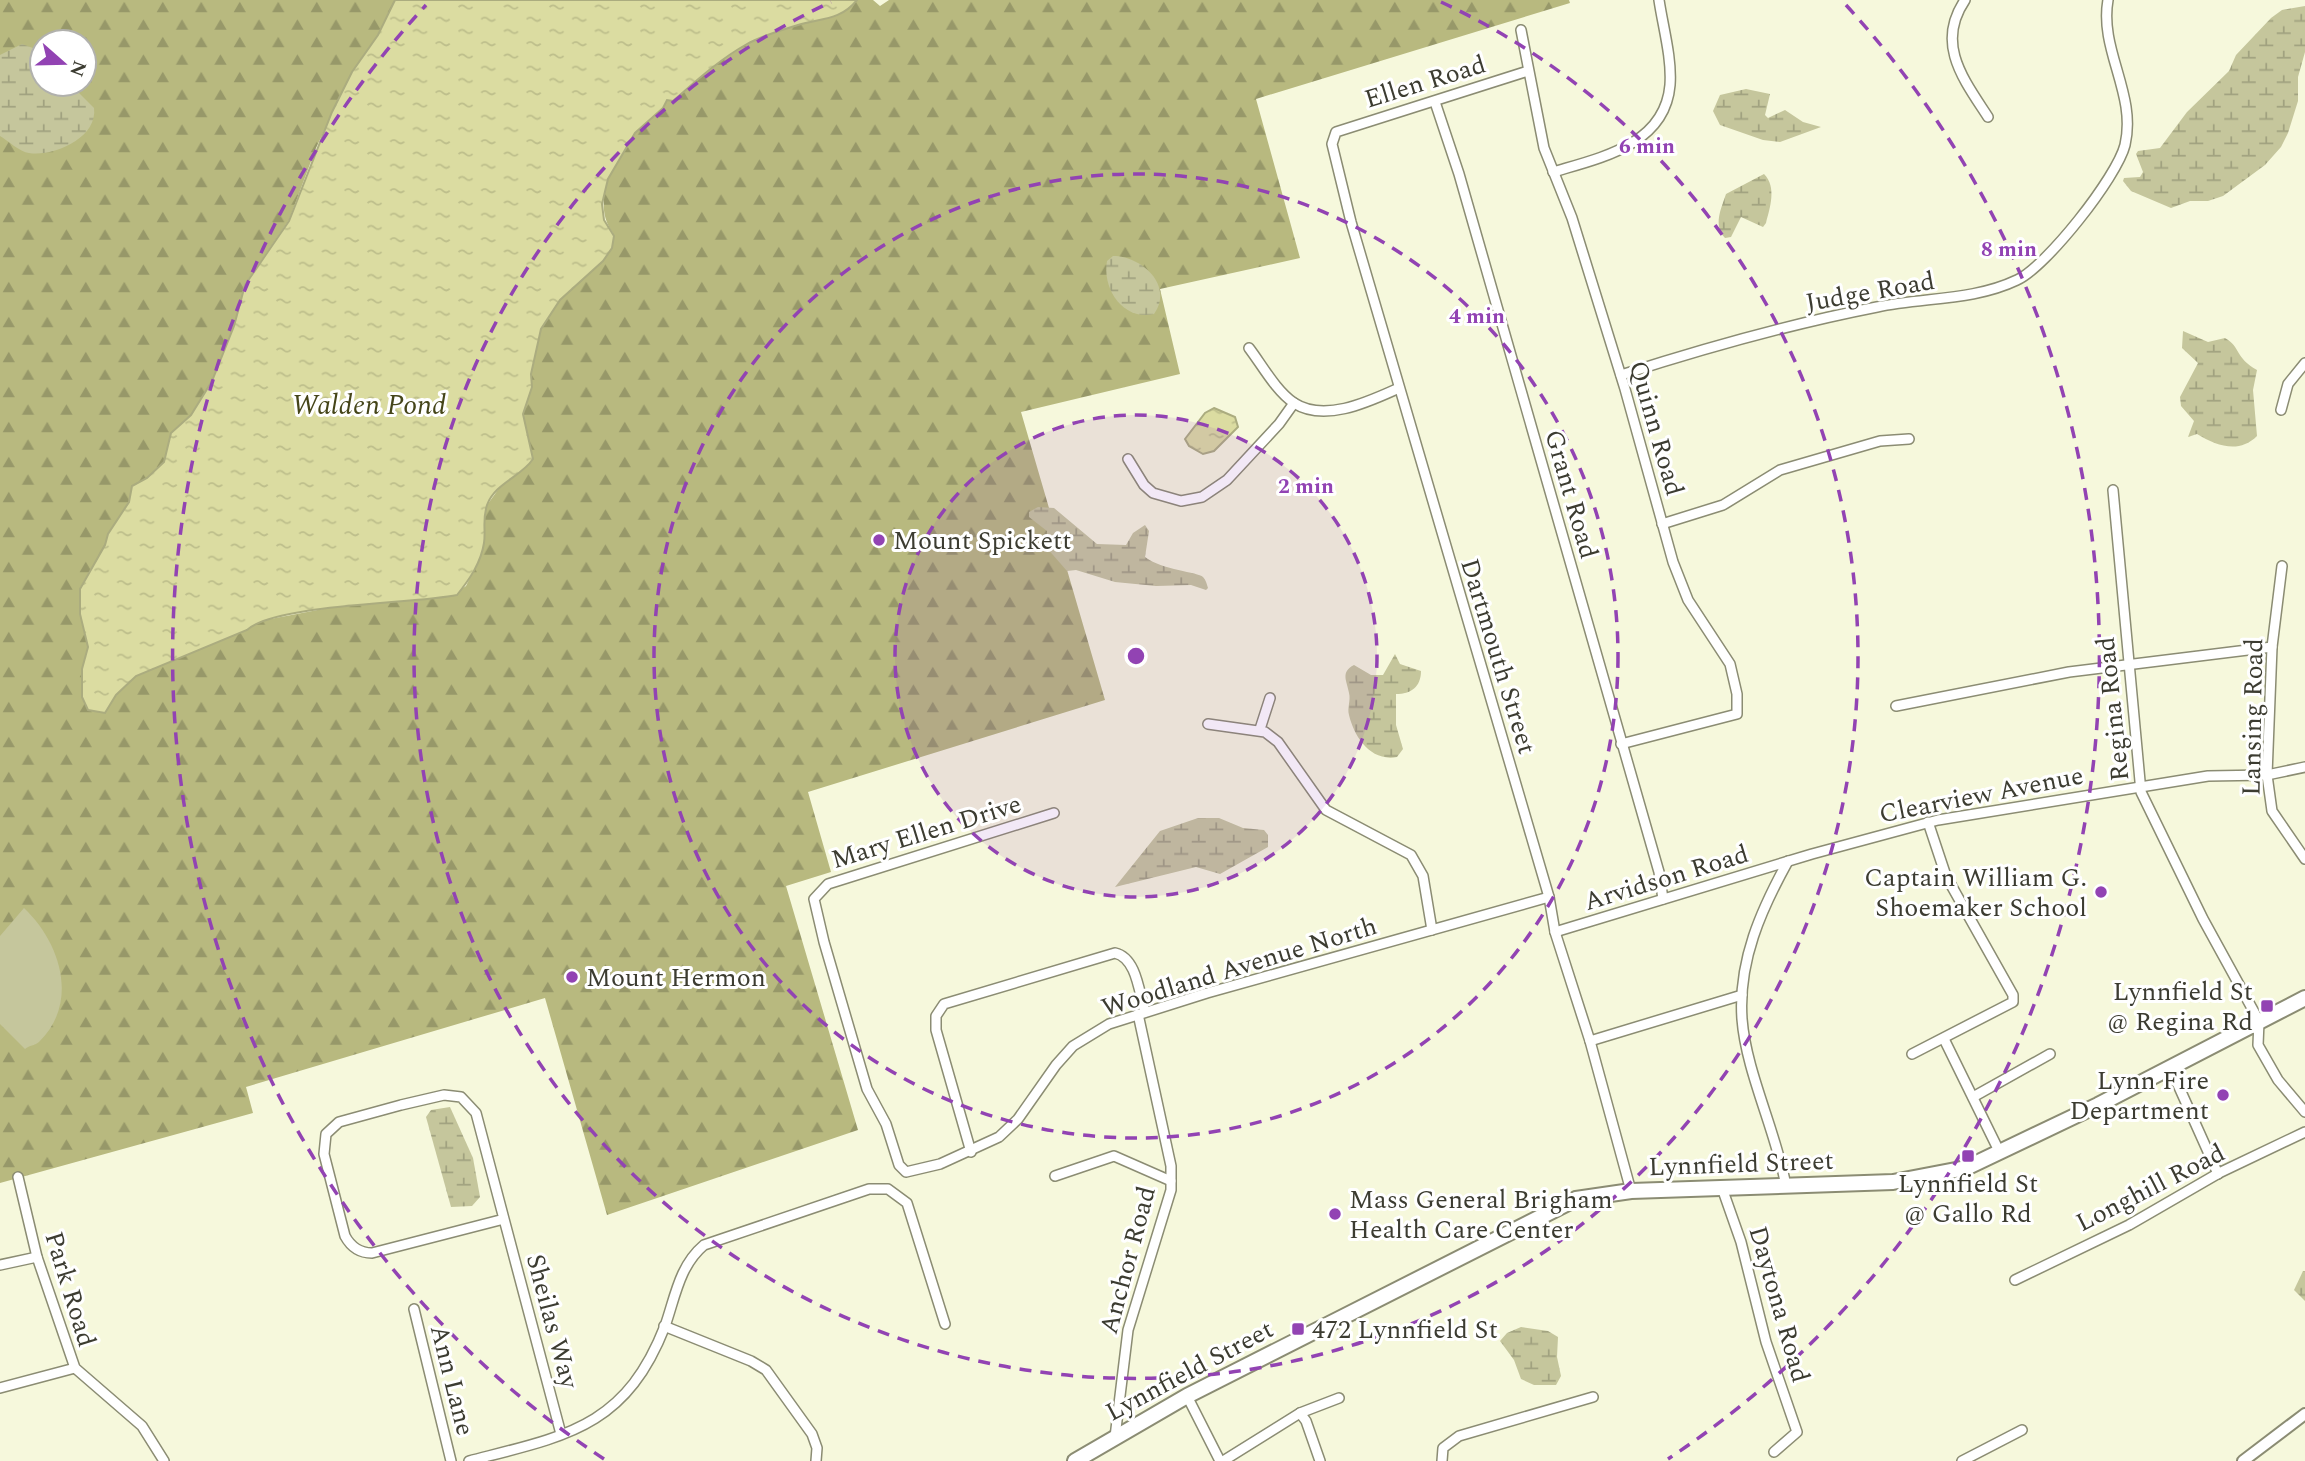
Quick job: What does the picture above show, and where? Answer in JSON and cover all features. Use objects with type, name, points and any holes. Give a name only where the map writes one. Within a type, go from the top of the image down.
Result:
[{"type":"main road","name":"Lynnfield Street","points":[[1076,1461],[1187,1396],[1556,1207],[1601,1194],[1631,1191],[1893,1182],[1965,1168],[2170,1068],[2305,998]]},
{"type":"street","points":[[1553,172],[1618,152],[1637,141],[1661,113],[1670,85],[1659,0]]},
{"type":"street","points":[[1965,0],[1953,25],[1952,54],[1959,72],[1989,117]]},
{"type":"street","name":"Judge Road","points":[[1621,375],[1694,352],[1878,306],[1979,293],[2028,274],[2100,192],[2122,156],[2127,104],[2107,32],[2108,0]]},
{"type":"street","name":"Quinn Road","points":[[1521,30],[1544,148],[1572,218],[1621,375],[1662,524],[1688,600],[1730,664],[1737,694],[1737,714],[1621,744]]},
{"type":"street","name":"Ellen Road","points":[[1336,132],[1528,71]]},
{"type":"street","name":"Grant Road","points":[[1435,102],[1553,500],[1659,872],[1663,899]]},
{"type":"street","name":"Dartmouth Street","points":[[1336,132],[1332,144],[1337,169],[1549,897],[1555,932],[1590,1041],[1631,1191]]},
{"type":"street","points":[[1249,348],[1294,402],[1310,409],[1327,411],[1368,401],[1399,388]]},
{"type":"street","points":[[2281,410],[2286,388],[2305,363]]},
{"type":"street","points":[[1128,459],[1148,490],[1174,500],[1192,500],[1210,494],[1227,480],[1279,424],[1294,402]]},
{"type":"street","points":[[1662,524],[1723,505],[1780,470],[1880,441],[1909,439]]},
{"type":"street","name":"Regina Road","points":[[2113,490],[2140,787],[2197,908],[2259,1021]]},
{"type":"street","name":"Lansing Road","points":[[2282,566],[2272,647],[2267,775],[2272,811],[2305,859]]},
{"type":"street","points":[[1896,706],[2128,664],[2272,647]]},
{"type":"street","points":[[1260,730],[1270,698]]},
{"type":"street","points":[[1208,723],[1260,730],[1278,742],[1326,810],[1411,855],[1423,876],[1432,930]]},
{"type":"street","name":"Clearview Avenue","points":[[1788,861],[1928,822],[2208,776],[2267,775],[2305,767]]},
{"type":"street","name":"Mary Ellen Drive","points":[[906,1172],[899,1165],[891,1136],[863,1078],[814,905],[815,895],[828,884],[1055,813]]},
{"type":"street","points":[[1912,1054],[2013,1002],[2013,995],[1946,876],[1928,822]]},
{"type":"street","points":[[1786,1186],[1779,1149],[1742,1022],[1742,995],[1747,957],[1763,908],[1788,861]]},
{"type":"street","name":"Arvidson Road","points":[[1555,932],[1788,861]]},
{"type":"street","name":"Woodland Avenue North","points":[[906,1172],[917,1172],[971,1152],[1008,1129],[1073,1046],[1097,1030],[1142,1013],[1549,897]]},
{"type":"street","name":"Anchor Road","points":[[971,1152],[935,1025],[938,1012],[944,1004],[1115,953],[1124,956],[1130,963],[1142,1013],[1171,1166],[1171,1181],[1169,1202],[1128,1330],[1115,1437]]},
{"type":"street","points":[[1590,1041],[1742,995]]},
{"type":"street","points":[[2259,1021],[2258,1045],[2278,1080],[2305,1112]]},
{"type":"street","points":[[1944,1039],[2000,1153]]},
{"type":"street","points":[[1973,1097],[2050,1054]]},
{"type":"street","points":[[2170,1068],[2218,1174]]},
{"type":"street","name":"Sheilas Way","points":[[504,1219],[372,1253],[360,1251],[351,1246],[345,1236],[324,1154],[326,1134],[339,1122],[444,1095],[461,1097],[477,1113],[561,1434]]},
{"type":"street","name":"Longhill Road","points":[[2015,1280],[2129,1225],[2218,1174],[2305,1132]]},
{"type":"street","points":[[1055,1176],[1114,1156],[1171,1181]]},
{"type":"street","name":"Park Road","points":[[18,1177],[37,1257],[75,1368],[142,1426],[164,1461]]},
{"type":"street","points":[[469,1461],[561,1434],[596,1419],[624,1398],[645,1370],[685,1268],[704,1245],[869,1189],[882,1187],[898,1194],[914,1217],[945,1324]]},
{"type":"street","name":"Daytona Road","points":[[1722,1188],[1741,1242],[1766,1342],[1797,1432],[1774,1452]]},
{"type":"street","points":[[0,1265],[37,1257]]},
{"type":"street","name":"Ann Lane","points":[[414,1309],[451,1461]]},
{"type":"street","points":[[664,1326],[751,1361],[766,1370],[812,1434],[817,1448],[816,1461]]},
{"type":"street","points":[[0,1388],[75,1368]]},
{"type":"street","points":[[1187,1396],[1221,1461],[1300,1413],[1339,1398]]},
{"type":"street","points":[[1442,1461],[1443,1448],[1459,1436],[1593,1397]]},
{"type":"street","points":[[1300,1413],[1306,1421],[1320,1461]]},
{"type":"street","points":[[2243,1461],[2305,1414]]},
{"type":"street","points":[[1962,1461],[2022,1430]]},
{"type":"green space","points":[[0,0],[395,0],[378,35],[352,72],[316,148],[289,220],[245,284],[234,326],[212,381],[191,416],[171,433],[164,462],[147,478],[132,486],[129,502],[108,534],[105,545],[80,588],[80,614],[88,647],[82,669],[82,697],[88,710],[106,709],[121,689],[136,676],[247,630],[260,621],[328,608],[451,596],[466,586],[482,552],[482,527],[487,505],[500,487],[522,470],[531,450],[523,414],[532,387],[531,374],[541,329],[560,300],[603,261],[613,233],[606,221],[604,194],[613,167],[636,132],[667,100],[673,101],[718,64],[753,41],[837,15],[857,0],[873,0],[880,6],[889,0],[1569,0],[1570,3],[1256,99],[1300,258],[1160,289],[1180,374],[1021,412],[1105,700],[808,792],[831,872],[786,886],[858,1130],[607,1215],[545,998],[246,1087],[253,1113],[0,1183]]},
{"type":"green space","points":[[2305,6],[2305,52],[2298,77],[2298,101],[2281,147],[2265,165],[2223,196],[2208,201],[2190,201],[2171,208],[2131,191],[2123,181],[2124,178],[2140,177],[2143,172],[2136,154],[2138,151],[2160,148],[2187,112],[2229,71],[2236,55],[2271,18],[2282,10]]},
{"type":"green space","points":[[22,44],[28,46],[28,98],[84,98],[94,108],[93,119],[82,136],[50,152],[29,153],[0,136],[0,55]]},
{"type":"green space","points":[[1746,89],[1770,94],[1765,115],[1768,118],[1785,110],[1803,122],[1821,127],[1780,142],[1763,140],[1720,125],[1713,111],[1720,95]]},
{"type":"green space","points":[[1764,174],[1771,191],[1766,223],[1763,227],[1741,217],[1731,237],[1725,238],[1719,228],[1719,222],[1726,194]]},
{"type":"green space","points":[[1113,256],[1134,261],[1152,274],[1160,293],[1154,314],[1133,313],[1117,301],[1106,272],[1107,261]]},
{"type":"green space","points":[[2183,331],[2208,342],[2225,338],[2250,366],[2257,370],[2253,390],[2257,436],[2250,442],[2228,446],[2197,434],[2188,437],[2194,421],[2181,406],[2180,397],[2198,363],[2182,348]]},
{"type":"green space","points":[[1038,507],[1054,508],[1097,544],[1126,545],[1133,533],[1145,525],[1149,531],[1145,557],[1161,565],[1200,575],[1208,588],[1206,590],[1191,585],[1156,586],[1115,582],[1076,570],[1067,571],[1046,547],[1047,531],[1029,517],[1029,512]]},
{"type":"green space","points":[[1395,654],[1400,664],[1421,671],[1414,688],[1406,693],[1396,694],[1396,725],[1403,749],[1397,757],[1387,757],[1365,746],[1351,723],[1346,674],[1354,665],[1371,675],[1383,675]]},
{"type":"green space","points":[[1198,818],[1219,818],[1243,828],[1264,830],[1268,835],[1268,847],[1220,874],[1196,867],[1115,887],[1160,831]]},
{"type":"green space","points":[[24,908],[37,922],[55,955],[62,991],[52,1026],[39,1042],[25,1049],[0,1024],[0,936]]},
{"type":"green space","points":[[450,1107],[473,1158],[480,1197],[472,1206],[451,1207],[426,1117],[431,1110]]},
{"type":"green space","points":[[2305,1271],[2305,1301],[2294,1290]]},
{"type":"green space","points":[[1521,1327],[1548,1331],[1558,1337],[1557,1357],[1561,1376],[1556,1385],[1534,1385],[1521,1379],[1514,1360],[1500,1341],[1507,1333]]},
{"type":"water","name":"Walden Pond","points":[[395,0],[857,0],[837,15],[772,33],[737,50],[673,101],[667,100],[663,108],[635,133],[608,179],[602,204],[604,220],[614,236],[612,248],[603,261],[560,300],[541,329],[531,374],[532,387],[523,414],[533,459],[491,497],[484,520],[484,543],[480,557],[457,595],[314,610],[262,621],[247,630],[136,676],[116,695],[105,713],[88,710],[82,697],[82,669],[88,647],[80,614],[80,589],[105,545],[108,534],[129,502],[132,486],[147,478],[164,462],[171,433],[191,415],[212,381],[234,326],[245,285],[289,221],[332,112],[352,72],[378,35]]},
{"type":"water","points":[[1214,408],[1235,417],[1238,427],[1214,451],[1203,454],[1189,446],[1185,439],[1205,413]]},
{"type":"place","name":"Mount Spickett","points":[[879,540]]},
{"type":"place","name":"Captain William G. Shoemaker School","points":[[2101,892]]},
{"type":"place","name":"Mount Hermon","points":[[572,977]]},
{"type":"place","name":"Lynnfield St @ Regina Rd","points":[[2267,1006]]},
{"type":"place","name":"Lynn Fire Department","points":[[2223,1095]]},
{"type":"place","name":"Lynnfield St @ Gallo Rd","points":[[1968,1156]]},
{"type":"place","name":"Mass General Brigham Health Care Center","points":[[1335,1214]]},
{"type":"place","name":"472 Lynnfield St","points":[[1298,1329]]}]
